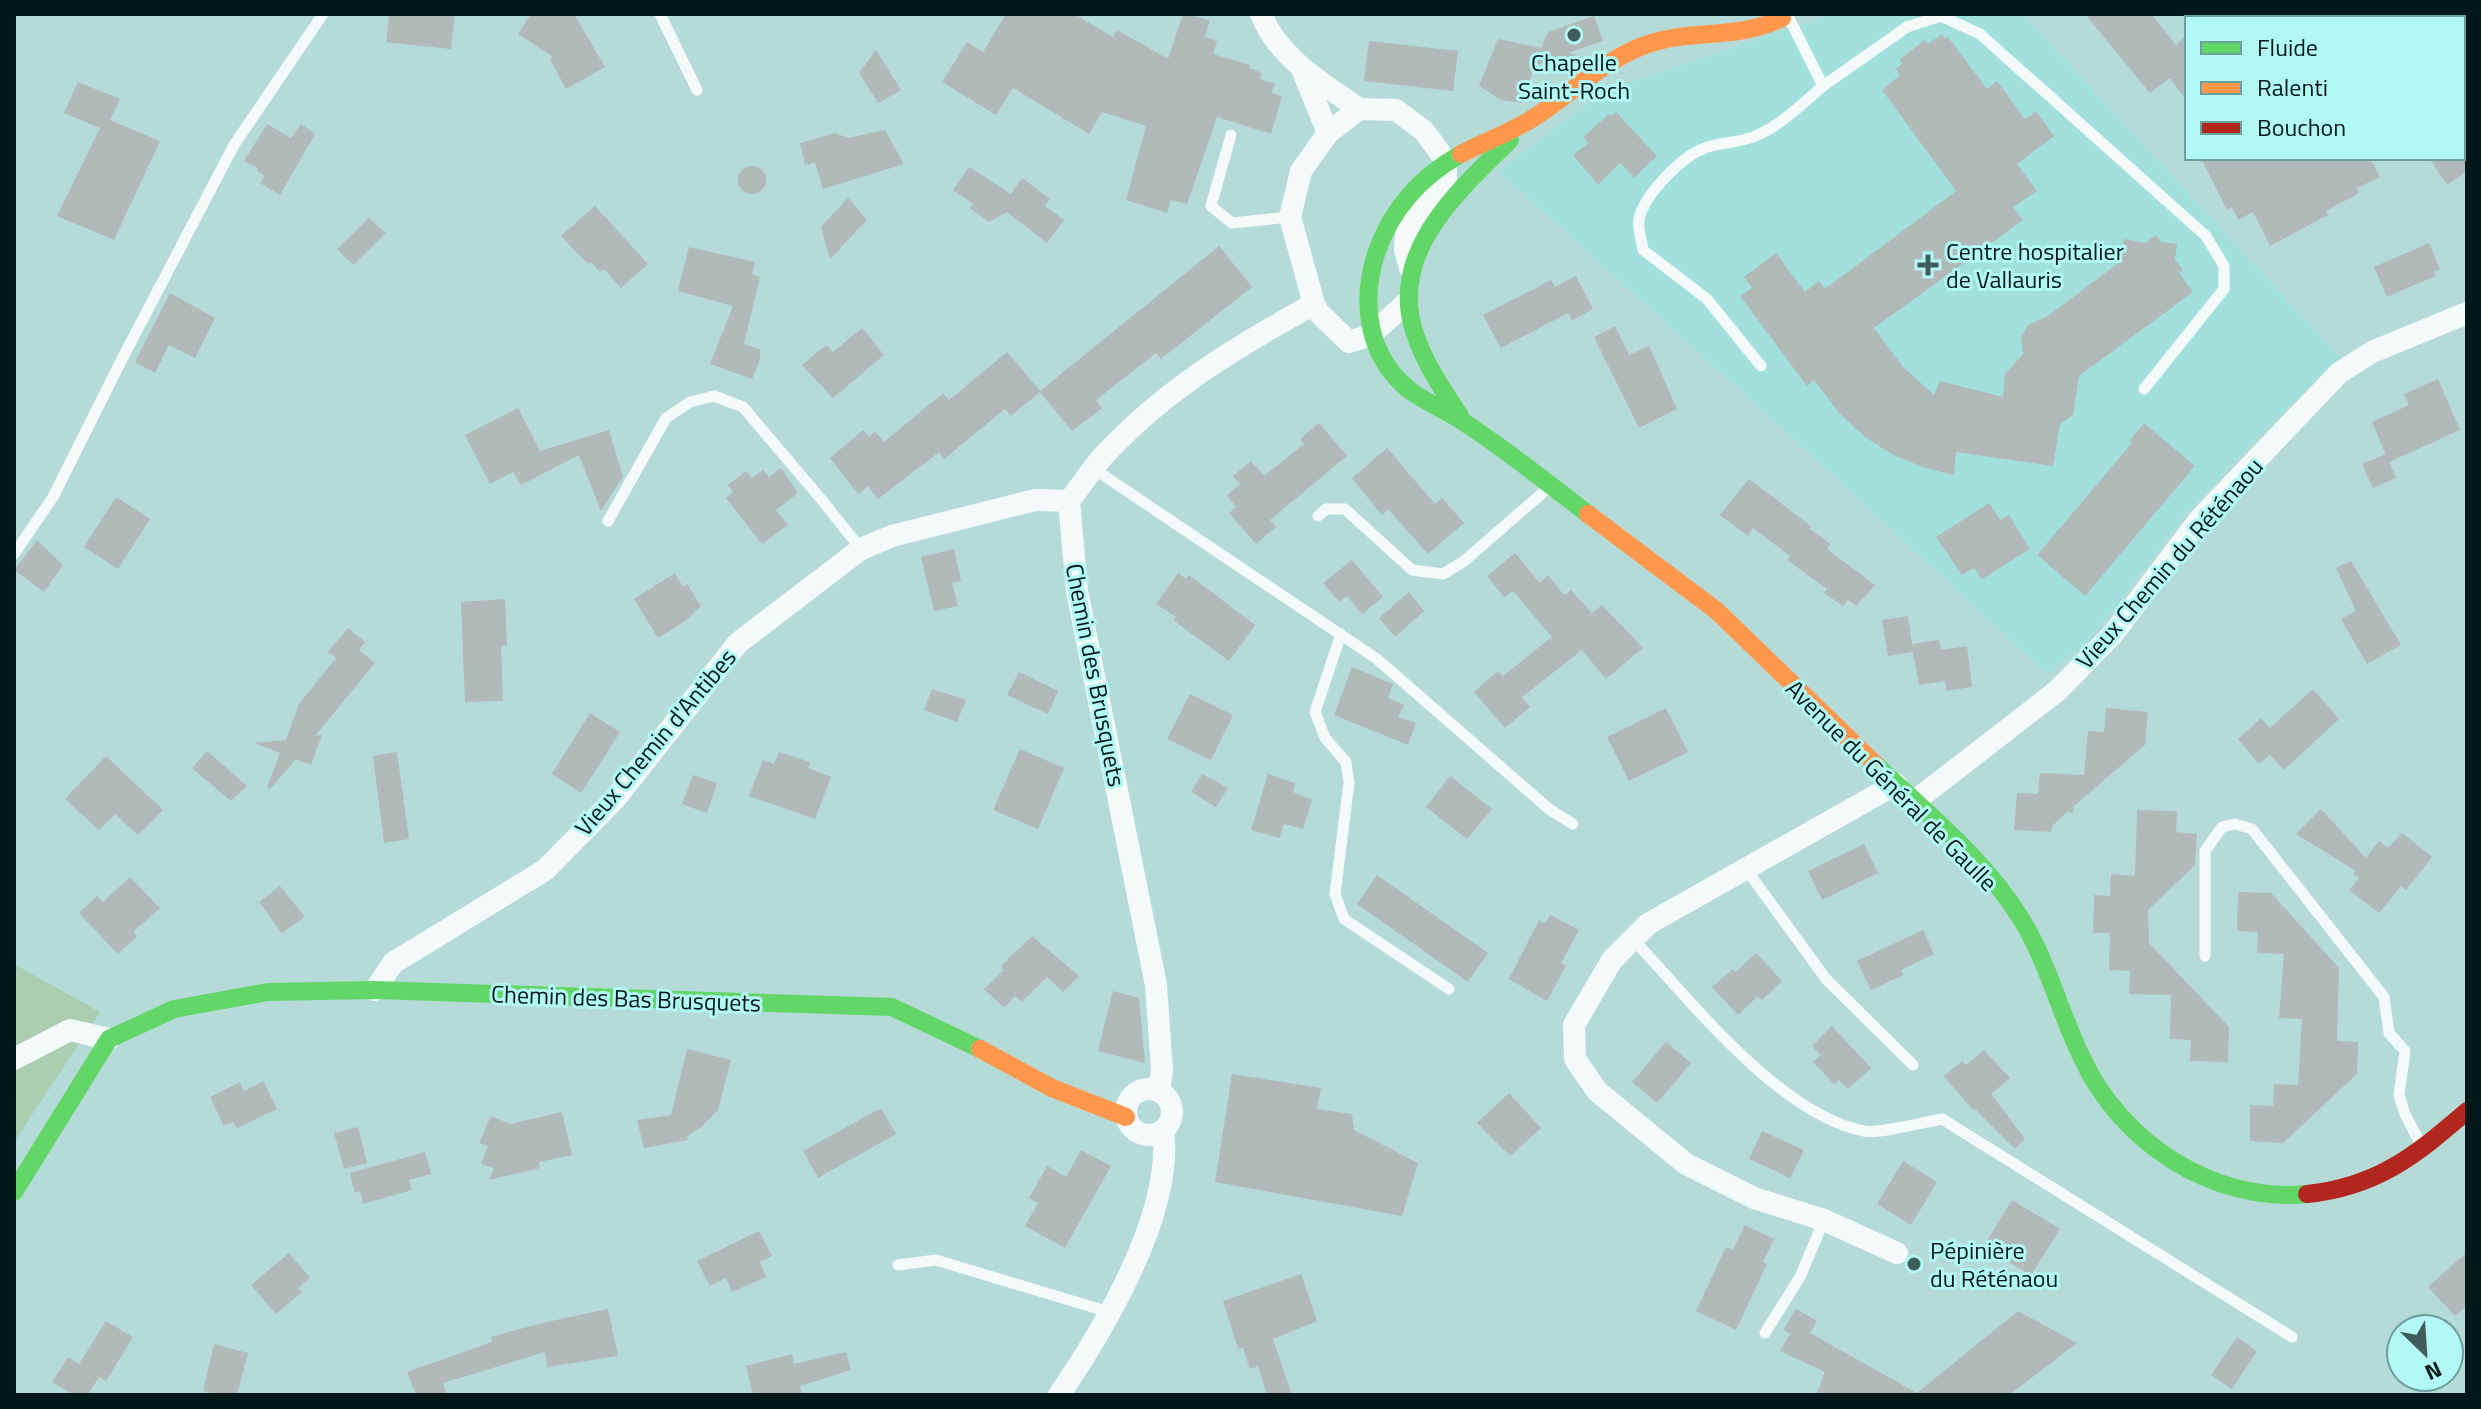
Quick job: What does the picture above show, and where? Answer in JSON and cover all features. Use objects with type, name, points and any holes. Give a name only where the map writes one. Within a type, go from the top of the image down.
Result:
[{"type":"main road","points":[[1684,36],[1722,14]]},
{"type":"main road","points":[[1464,422],[1422,356],[1411,327],[1407,302],[1411,269],[1430,226],[1448,203],[1536,116],[1608,61],[1648,43],[1684,36],[1757,30],[1784,16]]},
{"type":"main road","points":[[1446,161],[1536,116]]},
{"type":"main road","name":"Avenue du Général de Gaulle","points":[[1446,161],[1421,181],[1399,206],[1386,227],[1369,281],[1371,335],[1386,366],[1427,401],[1464,422],[1715,610],[1915,801],[1987,875],[2020,916],[2085,1067],[2109,1107],[2170,1158],[2197,1174],[2228,1187],[2261,1193],[2293,1194],[2331,1192],[2363,1183],[2397,1167],[2467,1111]]},
{"type":"main road","name":"Chemin des Bas Brusquets","points":[[109,1039],[174,1009],[268,992],[375,990],[892,1007],[944,1030],[1052,1088],[1126,1117]]},
{"type":"main road","points":[[14,1192],[109,1039]]},
{"type":"street","points":[[1261,14],[1272,37],[1302,69],[1359,109],[1396,110],[1424,131],[1446,161],[1446,178],[1406,233],[1405,250],[1411,269]]},
{"type":"street","points":[[1302,69],[1328,133]]},
{"type":"street","points":[[1069,501],[1105,453],[1173,390],[1250,338],[1314,304],[1290,217],[1301,171],[1328,133],[1359,109]]},
{"type":"street","points":[[1349,342],[1371,335],[1407,302]]},
{"type":"street","name":"Avenue du Général de Gaulle","points":[[1314,304],[1319,313],[1349,342],[1386,366]]},
{"type":"street","name":"Vieux Chemin du Réténaou","points":[[1915,801],[2057,691],[2102,646],[2199,520],[2339,373],[2372,352],[2467,313]]},
{"type":"street","name":"Vieux Chemin d'Antibes","points":[[375,990],[393,963],[545,870],[615,799],[738,643],[861,549],[892,536],[1035,500],[1069,501]]},
{"type":"street","name":"Chemin des Brusquets","points":[[1069,501],[1077,591],[1156,985],[1162,1070],[1159,1091]]},
{"type":"street","points":[[1896,784],[1648,924],[1612,960],[1574,1025],[1575,1059],[1597,1091],[1686,1164],[1754,1198],[1824,1220],[1897,1253]]},
{"type":"street","points":[[14,1059],[70,1030],[109,1039]]},
{"type":"street","points":[[1147,1088],[1159,1091],[1168,1098],[1172,1112],[1168,1125],[1156,1134],[1141,1134],[1134,1130],[1126,1117],[1126,1109],[1133,1095],[1147,1088]]},
{"type":"street","points":[[1059,1395],[1091,1348],[1145,1242],[1162,1170],[1165,1147],[1163,1131]]},
{"type":"lane","points":[[14,554],[53,497],[234,145],[323,14]]},
{"type":"lane","points":[[660,14],[697,90]]},
{"type":"lane","points":[[1784,16],[1823,86]]},
{"type":"lane","points":[[1761,366],[1707,299],[1643,250],[1638,220],[1650,195],[1672,170],[1700,149],[1752,138],[1779,123],[1823,86],[1907,27],[1941,16],[1980,34],[2206,236],[2224,266],[2224,289],[2144,389]]},
{"type":"lane","points":[[1231,135],[1211,206],[1232,223],[1290,217]]},
{"type":"lane","points":[[608,521],[666,418],[690,402],[714,396],[743,407],[861,549]]},
{"type":"lane","points":[[1094,469],[1377,659],[1549,809],[1573,824]]},
{"type":"lane","points":[[1318,516],[1326,509],[1345,509],[1412,570],[1443,574],[1463,562],[1551,486]]},
{"type":"lane","points":[[1341,634],[1315,712],[1325,738],[1346,762],[1349,783],[1335,894],[1344,919],[1449,989]]},
{"type":"lane","points":[[2205,956],[2205,851],[2222,827],[2235,824],[2252,829],[2384,997],[2389,1033],[2405,1051],[2399,1095],[2423,1149]]},
{"type":"lane","points":[[1746,869],[1826,979],[1913,1065]]},
{"type":"lane","points":[[1633,939],[1748,1063],[1818,1115],[1866,1132],[1942,1119],[2292,1337]]},
{"type":"lane","points":[[1765,1333],[1800,1277],[1824,1220]]},
{"type":"lane","points":[[898,1265],[936,1260],[1109,1312]]},
{"type":"shaded area","name":"Centre hospitalier de Vallauris","points":[[1833,14],[2023,14],[2341,358],[2267,428],[2191,508],[2089,641],[2047,674],[1498,171],[1604,91]]},
{"type":"shaded area","points":[[2415,14],[2467,14],[2467,78],[2465,16]]},
{"type":"green space","points":[[14,964],[100,1012],[14,1142]]},
{"type":"building","points":[[389,14],[455,14],[451,49],[386,42]]},
{"type":"building","points":[[531,14],[574,14],[605,67],[566,89],[550,59],[553,57],[518,34]]},
{"type":"building","points":[[1006,14],[1074,14],[1113,37],[1117,30],[1168,59],[1183,14],[1210,20],[1205,37],[1217,41],[1213,54],[1250,65],[1249,68],[1262,73],[1260,79],[1275,84],[1271,93],[1282,96],[1271,134],[1217,117],[1187,204],[1171,200],[1167,213],[1126,200],[1146,126],[1102,112],[1089,134],[1013,88],[996,115],[942,82],[967,42],[983,52]]},
{"type":"building","points":[[2085,14],[2151,14],[2176,45],[2185,37],[2185,98],[2170,78],[2150,93]]},
{"type":"building","points":[[1594,16],[1603,41],[1568,53],[1577,55],[1534,65],[1525,101],[1501,100],[1479,86],[1498,39],[1541,48],[1548,32]]},
{"type":"building","points":[[1942,34],[1946,39],[1948,37],[1987,89],[1997,81],[2025,119],[2036,111],[2054,136],[2017,164],[2037,191],[2013,207],[2023,220],[1874,328],[1903,367],[1934,395],[1940,381],[2003,397],[2005,374],[2023,354],[2021,338],[2028,325],[2048,316],[2121,261],[2124,239],[2145,243],[2156,235],[2161,242],[2177,244],[2175,259],[2183,270],[2179,273],[2193,292],[2079,376],[2073,415],[2060,424],[2053,466],[1956,452],[1954,475],[1893,455],[1865,437],[1840,414],[1814,380],[1807,386],[1740,296],[1752,288],[1744,277],[1776,253],[1805,292],[1819,281],[1825,289],[1956,191],[1882,90],[1900,75],[1896,69],[1902,64],[1900,59],[1925,40],[1928,44]]},
{"type":"building","points":[[1369,41],[1458,51],[1453,91],[1364,81]]},
{"type":"building","points":[[876,50],[901,90],[878,103],[859,73]]},
{"type":"building","points":[[78,82],[120,99],[110,120],[160,141],[114,240],[57,216],[100,128],[64,113]]},
{"type":"building","points":[[1616,112],[1657,156],[1634,178],[1620,163],[1598,185],[1573,155],[1588,143],[1583,137],[1609,114],[1611,116]]},
{"type":"building","points":[[267,124],[291,138],[301,124],[315,134],[280,195],[260,183],[265,176],[257,171],[258,168],[244,161]]},
{"type":"building","points":[[885,130],[904,164],[823,189],[815,162],[805,165],[800,143],[835,133],[848,138]]},
{"type":"building","points":[[2467,158],[2467,171],[2447,185],[2430,160]]},
{"type":"building","points":[[2202,160],[2371,160],[2380,177],[2357,188],[2359,193],[2326,211],[2328,215],[2270,246],[2253,212],[2238,220],[2232,207],[2227,210]]},
{"type":"building","points":[[752,166],[762,170],[766,180],[762,190],[752,194],[742,190],[738,180],[742,170]]},
{"type":"building","points":[[969,167],[1011,194],[1022,178],[1050,199],[1045,206],[1064,220],[1047,243],[1007,212],[989,222],[970,208],[973,204],[953,190]]},
{"type":"building","points":[[848,198],[867,220],[830,259],[821,227]]},
{"type":"building","points":[[595,206],[648,264],[621,288],[604,269],[600,272],[591,262],[588,264],[561,236]]},
{"type":"building","points":[[369,218],[386,233],[353,265],[337,249]]},
{"type":"building","points":[[2429,243],[2440,269],[2434,272],[2435,276],[2387,297],[2374,267]]},
{"type":"building","points":[[1219,246],[1252,287],[1161,359],[1156,353],[1096,400],[1102,408],[1072,431],[1040,392],[1011,416],[1005,409],[944,459],[939,452],[878,499],[868,486],[858,494],[830,458],[863,430],[869,437],[875,431],[884,442],[943,393],[949,400],[1007,352],[1040,391]]},
{"type":"building","points":[[689,247],[755,262],[752,274],[760,277],[744,344],[760,349],[760,359],[752,379],[710,364],[733,306],[678,291]]},
{"type":"building","points":[[1576,276],[1593,309],[1572,320],[1568,313],[1501,348],[1483,315],[1551,280],[1555,287]]},
{"type":"building","points":[[170,293],[215,318],[195,358],[169,345],[155,373],[135,362]]},
{"type":"building","points":[[1615,326],[1629,355],[1649,346],[1677,409],[1639,428],[1594,337]]},
{"type":"building","points":[[862,328],[884,355],[833,398],[802,365],[826,345],[833,352]]},
{"type":"building","points":[[2438,379],[2460,430],[2389,462],[2372,422],[2409,405],[2404,394]]},
{"type":"building","points":[[518,408],[540,451],[609,430],[623,477],[601,511],[579,455],[521,485],[513,472],[490,484],[465,435]]},
{"type":"building","points":[[1319,423],[1347,456],[1270,520],[1276,527],[1256,544],[1229,513],[1236,507],[1227,495],[1240,484],[1233,476],[1251,461],[1264,476],[1304,444],[1300,439]]},
{"type":"building","points":[[2144,423],[2195,466],[2085,596],[2037,555],[2132,443],[2129,441]]},
{"type":"building","points":[[1387,448],[1435,504],[1442,498],[1464,523],[1428,554],[1388,509],[1382,515],[1352,478]]},
{"type":"building","points":[[2386,454],[2396,478],[2373,488],[2362,464]]},
{"type":"building","points":[[781,468],[798,493],[776,510],[788,525],[762,544],[726,498],[733,492],[728,485],[746,471],[752,478],[763,470],[769,477]]},
{"type":"building","points":[[1749,479],[1812,527],[1809,528],[1830,544],[1827,549],[1875,585],[1856,606],[1848,600],[1843,606],[1824,593],[1827,589],[1787,560],[1790,556],[1753,528],[1748,536],[1720,515]]},
{"type":"building","points":[[116,497],[150,519],[118,569],[84,547]]},
{"type":"building","points":[[1989,503],[2000,520],[2009,515],[2030,549],[1982,579],[1974,568],[1962,575],[1936,537]]},
{"type":"building","points":[[37,540],[63,565],[44,592],[14,570]]},
{"type":"building","points":[[954,549],[961,581],[952,583],[958,606],[934,611],[921,557]]},
{"type":"building","points":[[1515,553],[1540,583],[1548,575],[1564,595],[1571,590],[1592,613],[1602,605],[1643,648],[1606,679],[1582,650],[1522,697],[1530,707],[1505,728],[1474,692],[1498,671],[1503,676],[1552,637],[1513,591],[1504,597],[1487,576]]},
{"type":"building","points":[[1352,560],[1383,597],[1362,614],[1347,596],[1339,602],[1323,583]]},
{"type":"building","points":[[2351,561],[2401,645],[2367,664],[2341,619],[2356,611],[2336,568]]},
{"type":"building","points":[[675,573],[683,587],[687,584],[701,606],[684,622],[658,638],[634,599]]},
{"type":"building","points":[[1178,573],[1186,579],[1189,575],[1255,625],[1229,661],[1156,604]]},
{"type":"building","points":[[1409,592],[1424,611],[1395,637],[1379,618]]},
{"type":"building","points":[[505,599],[507,646],[501,646],[503,701],[465,702],[461,602]]},
{"type":"building","points":[[1908,616],[1912,644],[1939,640],[1941,650],[1967,646],[1972,687],[1946,691],[1945,681],[1919,685],[1913,652],[1888,656],[1882,620]]},
{"type":"building","points":[[348,628],[365,642],[359,650],[375,663],[315,736],[322,735],[311,765],[296,759],[270,789],[267,787],[280,753],[254,743],[286,740],[299,704],[336,658],[328,652]]},
{"type":"building","points":[[1352,667],[1393,684],[1388,698],[1404,705],[1398,717],[1416,723],[1408,745],[1334,715]]},
{"type":"building","points":[[1019,672],[1058,691],[1048,714],[1007,695]]},
{"type":"building","points":[[932,689],[966,700],[957,722],[924,710]]},
{"type":"building","points":[[2313,689],[2339,719],[2284,770],[2270,755],[2259,764],[2238,739],[2261,718],[2270,728]]},
{"type":"building","points":[[1190,694],[1233,715],[1211,760],[1167,739]]},
{"type":"building","points":[[1666,708],[1688,752],[1629,781],[1607,737]]},
{"type":"building","points":[[2106,708],[2148,712],[2145,745],[2074,806],[2073,813],[2067,812],[2052,826],[2051,832],[2014,830],[2017,793],[2038,794],[2040,773],[2084,775],[2088,731],[2104,732]]},
{"type":"building","points":[[590,713],[620,732],[581,793],[552,774]]},
{"type":"building","points":[[1020,749],[1064,768],[1038,829],[993,810]]},
{"type":"building","points":[[207,751],[247,786],[231,801],[192,768]]},
{"type":"building","points":[[397,752],[409,839],[384,843],[373,756]]},
{"type":"building","points":[[779,752],[810,762],[808,768],[831,777],[815,819],[749,796],[763,760],[774,764]]},
{"type":"building","points":[[106,756],[163,810],[138,835],[115,814],[99,830],[65,799]]},
{"type":"building","points":[[1202,774],[1228,788],[1216,807],[1191,792]]},
{"type":"building","points":[[1268,774],[1295,783],[1293,792],[1312,800],[1303,829],[1284,824],[1279,838],[1251,830]]},
{"type":"building","points":[[693,775],[717,783],[707,813],[682,804]]},
{"type":"building","points":[[1450,776],[1492,809],[1467,839],[1426,807]]},
{"type":"building","points":[[2321,809],[2366,858],[2379,841],[2388,848],[2402,833],[2432,857],[2406,890],[2401,886],[2379,913],[2349,890],[2359,878],[2353,874],[2356,871],[2296,834]]},
{"type":"building","points":[[2137,810],[2177,811],[2176,832],[2197,834],[2195,865],[2148,910],[2149,943],[2229,1027],[2228,1062],[2190,1061],[2191,1040],[2170,1039],[2171,995],[2129,994],[2130,971],[2109,970],[2110,933],[2093,933],[2094,895],[2110,896],[2111,874],[2135,876]]},
{"type":"building","points":[[1864,844],[1878,873],[1822,900],[1808,871]]},
{"type":"building","points":[[1377,875],[1488,953],[1468,982],[1357,904]]},
{"type":"building","points":[[130,877],[160,908],[133,932],[137,936],[118,954],[79,913],[97,896],[103,902]]},
{"type":"building","points":[[280,886],[305,917],[282,933],[259,902]]},
{"type":"building","points":[[2238,892],[2271,893],[2339,968],[2337,1041],[2358,1042],[2357,1074],[2283,1143],[2250,1141],[2250,1105],[2273,1106],[2274,1084],[2298,1085],[2302,1019],[2279,1018],[2284,954],[2257,953],[2258,932],[2237,931]]},
{"type":"building","points":[[1550,915],[1579,930],[1561,963],[1566,966],[1547,1001],[1509,979],[1539,920],[1545,924]]},
{"type":"building","points":[[1923,930],[1934,954],[1901,970],[1903,975],[1871,990],[1857,961]]},
{"type":"building","points":[[1032,936],[1079,976],[1063,992],[1047,977],[1022,1002],[1015,996],[1004,1008],[984,989],[1004,970],[1001,966]]},
{"type":"building","points":[[1756,953],[1782,981],[1762,1000],[1758,996],[1738,1015],[1712,987],[1733,969],[1736,972]]},
{"type":"building","points":[[1113,991],[1139,998],[1145,1063],[1098,1051]]},
{"type":"building","points":[[1832,1026],[1871,1068],[1848,1089],[1839,1080],[1834,1084],[1813,1062],[1821,1055],[1812,1046]]},
{"type":"building","points":[[1666,1042],[1691,1063],[1657,1103],[1632,1082]]},
{"type":"building","points":[[687,1049],[731,1060],[718,1110],[687,1136],[688,1140],[644,1148],[637,1120],[671,1115]]},
{"type":"building","points":[[1984,1050],[2010,1078],[1991,1094],[2025,1139],[2015,1149],[1973,1110],[1944,1076],[1962,1061],[1966,1065]]},
{"type":"building","points":[[1232,1074],[1321,1088],[1317,1109],[1352,1114],[1354,1130],[1418,1163],[1402,1216],[1215,1182]]},
{"type":"building","points":[[263,1081],[277,1109],[237,1128],[233,1122],[224,1126],[210,1097],[240,1082],[244,1091]]},
{"type":"building","points":[[1509,1093],[1541,1128],[1510,1156],[1477,1123]]},
{"type":"building","points":[[881,1108],[896,1134],[818,1178],[803,1151]]},
{"type":"building","points":[[562,1112],[572,1155],[539,1162],[540,1168],[489,1180],[494,1168],[481,1164],[488,1146],[479,1143],[491,1116],[510,1124]]},
{"type":"building","points":[[358,1127],[367,1163],[344,1169],[334,1133]]},
{"type":"building","points":[[1762,1131],[1804,1150],[1790,1178],[1749,1159]]},
{"type":"building","points":[[1081,1150],[1111,1166],[1065,1248],[1025,1226],[1038,1203],[1029,1198],[1047,1166],[1066,1177]]},
{"type":"building","points":[[425,1152],[431,1174],[409,1180],[412,1190],[363,1204],[360,1191],[355,1193],[350,1173]]},
{"type":"building","points":[[1903,1161],[1937,1182],[1911,1225],[1877,1204]]},
{"type":"building","points":[[2012,1200],[2060,1229],[2031,1275],[1983,1247]]},
{"type":"building","points":[[1745,1225],[1774,1239],[1763,1262],[1767,1264],[1736,1330],[1696,1311],[1726,1247],[1733,1250]]},
{"type":"building","points":[[759,1231],[772,1256],[760,1262],[766,1277],[732,1292],[726,1278],[710,1286],[697,1261]]},
{"type":"building","points":[[2467,1252],[2467,1305],[2458,1313],[2452,1313],[2428,1287]]},
{"type":"building","points":[[289,1253],[310,1278],[298,1288],[302,1292],[276,1314],[251,1285]]},
{"type":"building","points":[[1301,1274],[1317,1321],[1273,1339],[1292,1395],[1267,1395],[1258,1366],[1250,1369],[1243,1348],[1238,1349],[1223,1301]]},
{"type":"building","points":[[608,1309],[618,1356],[547,1367],[545,1352],[443,1383],[447,1395],[416,1395],[407,1372],[492,1342],[491,1337]]},
{"type":"building","points":[[1796,1309],[1817,1321],[1810,1333],[1917,1393],[2018,1311],[2077,1343],[2009,1395],[1816,1395],[1825,1372],[1780,1351],[1790,1334],[1783,1330]]},
{"type":"building","points":[[106,1321],[133,1337],[106,1381],[99,1377],[88,1395],[74,1395],[52,1382],[68,1357],[79,1364]]},
{"type":"building","points":[[2237,1337],[2257,1351],[2232,1389],[2211,1375]]},
{"type":"building","points":[[214,1344],[248,1353],[237,1395],[203,1391]]},
{"type":"building","points":[[846,1352],[851,1370],[800,1386],[802,1395],[753,1395],[746,1366],[792,1354],[794,1364]]},
{"type":"traffic: fast","points":[[1460,416],[1429,366],[1415,334],[1409,304],[1411,277],[1419,250],[1432,226],[1469,180],[1510,140]]},
{"type":"traffic: fast","points":[[1461,154],[1420,184],[1399,209],[1382,238],[1371,273],[1369,292],[1369,311],[1377,347],[1397,379],[1412,392],[1481,433],[1588,514]]},
{"type":"traffic: fast","points":[[1876,765],[1970,854],[2018,914],[2037,948],[2082,1058],[2120,1116],[2145,1140],[2204,1177],[2237,1188],[2272,1194],[2307,1194]]},
{"type":"traffic: fast","points":[[14,1192],[109,1039],[174,1009],[268,992],[375,990],[892,1007],[980,1049]]},
{"type":"traffic: slow","points":[[1461,154],[1529,121],[1602,68],[1645,45],[1679,37],[1747,30],[1782,18]]},
{"type":"traffic: slow","points":[[1588,514],[1717,611],[1876,765]]},
{"type":"traffic: slow","points":[[980,1049],[1052,1088],[1126,1117]]},
{"type":"traffic: jam","points":[[2307,1194],[2332,1190],[2375,1176],[2412,1155],[2467,1111]]},
{"type":"place","name":"Chapelle Saint-Roch","points":[[1574,35]]},
{"type":"place","name":"Centre hospitalier de Vallauris","points":[[1928,265]]},
{"type":"place","name":"Pépinière du Réténaou","points":[[1914,1264]]}]
